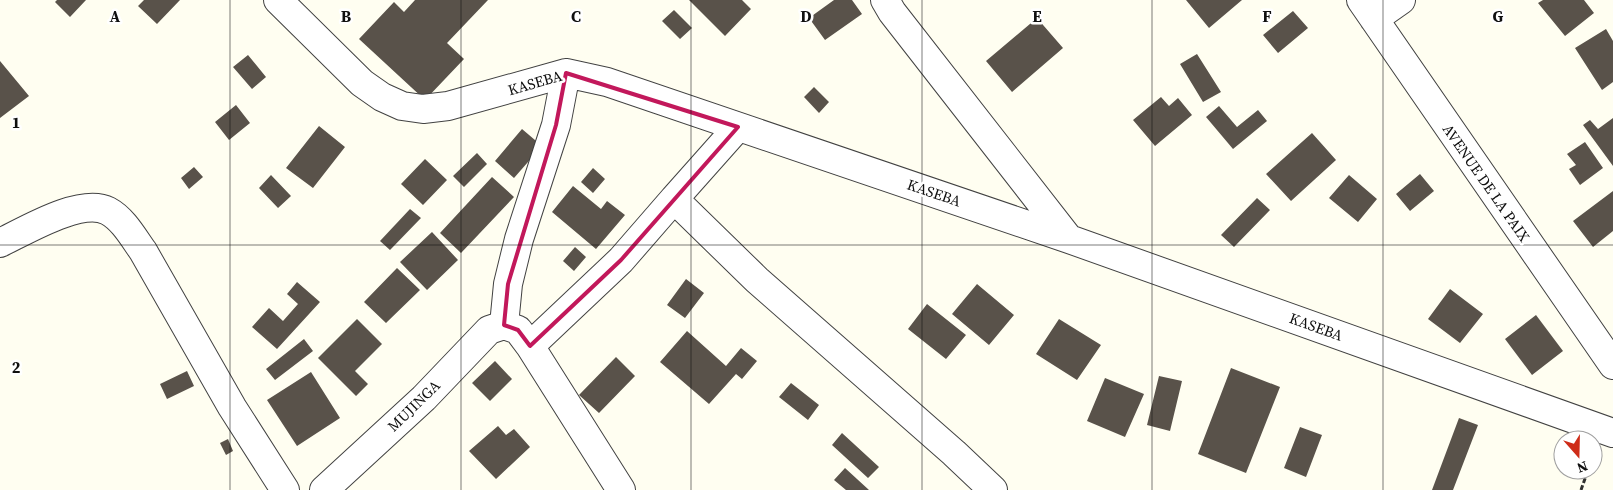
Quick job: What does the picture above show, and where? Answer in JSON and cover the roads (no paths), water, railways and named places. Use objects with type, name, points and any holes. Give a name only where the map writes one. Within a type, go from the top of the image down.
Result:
[{"type":"street","name":"KASEBA","points":[[278,0],[362,83],[382,97],[402,106],[423,109],[448,106],[566,73],[607,82],[1069,239],[1613,433]]},
{"type":"street","points":[[885,0],[892,12],[1069,239]]},
{"type":"street","points":[[1368,10],[1402,0]]},
{"type":"street","name":"AVENUE DE LA PAIX","points":[[1368,10],[1613,365]]},
{"type":"street","points":[[566,73],[556,125],[519,239],[508,284],[504,325],[518,330],[530,346],[621,490]]},
{"type":"street","points":[[530,346],[622,260],[738,127]]},
{"type":"street","points":[[674,199],[757,280],[954,453],[993,490]]},
{"type":"street","points":[[0,242],[56,216],[87,207],[107,211],[127,228],[143,251],[232,407],[284,490]]},
{"type":"street","name":"MUJINGA","points":[[324,490],[424,398],[489,330],[504,325]]}]
